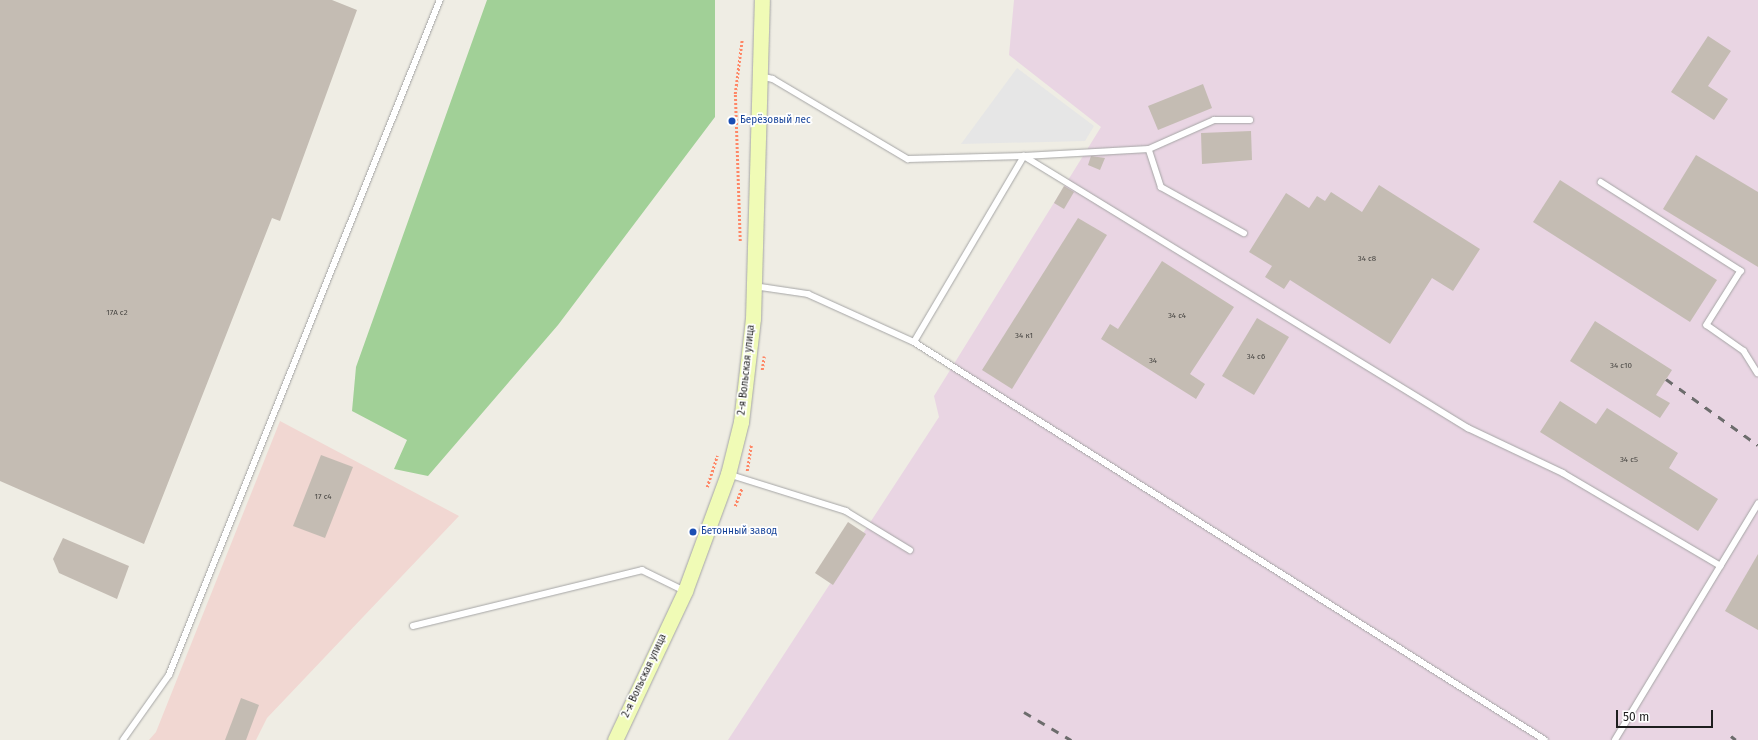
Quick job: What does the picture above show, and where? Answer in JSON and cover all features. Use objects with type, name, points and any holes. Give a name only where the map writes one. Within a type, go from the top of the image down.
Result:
[{"type":"main road","name":"2-я Вольская улица","points":[[615,740],[685,591],[728,474],[746,389],[754,286],[758,75],[762,0]]},
{"type":"lane","points":[[123,740],[169,675],[440,0]]},
{"type":"lane","points":[[758,75],[773,79],[908,159],[1024,156],[1087,149],[1149,149],[1214,120],[1250,120]]},
{"type":"lane","points":[[1149,149],[1162,186],[1244,233]]},
{"type":"lane","points":[[914,342],[1024,156]]},
{"type":"lane","points":[[1024,156],[1468,428],[1563,473],[1721,566]]},
{"type":"lane","points":[[1601,182],[1741,270],[1707,325],[1744,351],[1758,373]]},
{"type":"lane","points":[[754,286],[808,294],[914,342],[1544,740]]},
{"type":"lane","points":[[728,474],[846,510],[910,550]]},
{"type":"lane","points":[[1615,740],[1758,504]]},
{"type":"lane","points":[[413,626],[642,570],[685,591]]},
{"type":"path","points":[[740,246],[735,94],[742,38]]},
{"type":"path","points":[[706,490],[718,451]]},
{"type":"shaded area","points":[[1014,0],[1758,0],[1758,740],[728,740],[939,417],[934,396],[1101,127],[1009,55]]},
{"type":"shaded area","points":[[1017,68],[1094,126],[1085,141],[961,144]]},
{"type":"shaded area","points":[[280,421],[459,516],[267,718],[256,740],[149,740],[156,732]]},
{"type":"green space","points":[[487,0],[715,0],[715,117],[558,325],[428,476],[394,469],[407,440],[352,411],[356,367]]},
{"type":"building","points":[[0,0],[332,0],[357,10],[280,221],[272,218],[144,544],[0,481]]},
{"type":"building","points":[[1708,36],[1731,51],[1708,86],[1728,99],[1714,120],[1671,92]]},
{"type":"building","points":[[1203,84],[1212,108],[1158,130],[1148,106]]},
{"type":"building","points":[[1251,131],[1252,160],[1202,164],[1201,133]]},
{"type":"building","points":[[1696,155],[1758,192],[1758,267],[1663,209]]},
{"type":"building","points":[[1091,156],[1105,158],[1100,170],[1088,165]]},
{"type":"building","points":[[1560,180],[1717,280],[1690,322],[1533,222]]},
{"type":"building","points":[[1379,185],[1480,249],[1453,291],[1432,278],[1390,344],[1290,280],[1284,289],[1265,277],[1272,266],[1249,252],[1286,193],[1309,208],[1317,196],[1325,201],[1331,192],[1362,212]]},
{"type":"building","points":[[1064,186],[1074,192],[1064,209],[1054,203]]},
{"type":"building","points":[[1078,218],[1107,235],[1012,389],[982,370]]},
{"type":"building","points":[[1162,261],[1234,307],[1190,374],[1205,384],[1196,399],[1101,339],[1110,324],[1118,329]]},
{"type":"building","points":[[1257,318],[1289,337],[1254,395],[1222,376]]},
{"type":"building","points":[[1595,321],[1672,370],[1656,395],[1670,403],[1660,418],[1570,361]]},
{"type":"building","points":[[1560,401],[1596,424],[1607,408],[1678,453],[1669,468],[1718,499],[1698,531],[1540,432]]},
{"type":"building","points":[[321,455],[353,467],[325,538],[293,526]]},
{"type":"building","points":[[848,522],[866,534],[833,585],[815,573]]},
{"type":"building","points":[[63,538],[129,566],[117,599],[59,573],[53,559]]},
{"type":"building","points":[[1758,554],[1758,630],[1725,611]]},
{"type":"building","points":[[241,698],[259,705],[246,740],[225,740]]},
{"type":"railway","points":[[1666,379],[1758,445]]},
{"type":"railway","points":[[1024,712],[1071,740]]},
{"type":"railway","points":[[1731,736],[1736,740]]},
{"type":"place","name":"Берёзовый лес","points":[[732,121]]},
{"type":"place","name":"Бетонный завод","points":[[693,532]]}]
